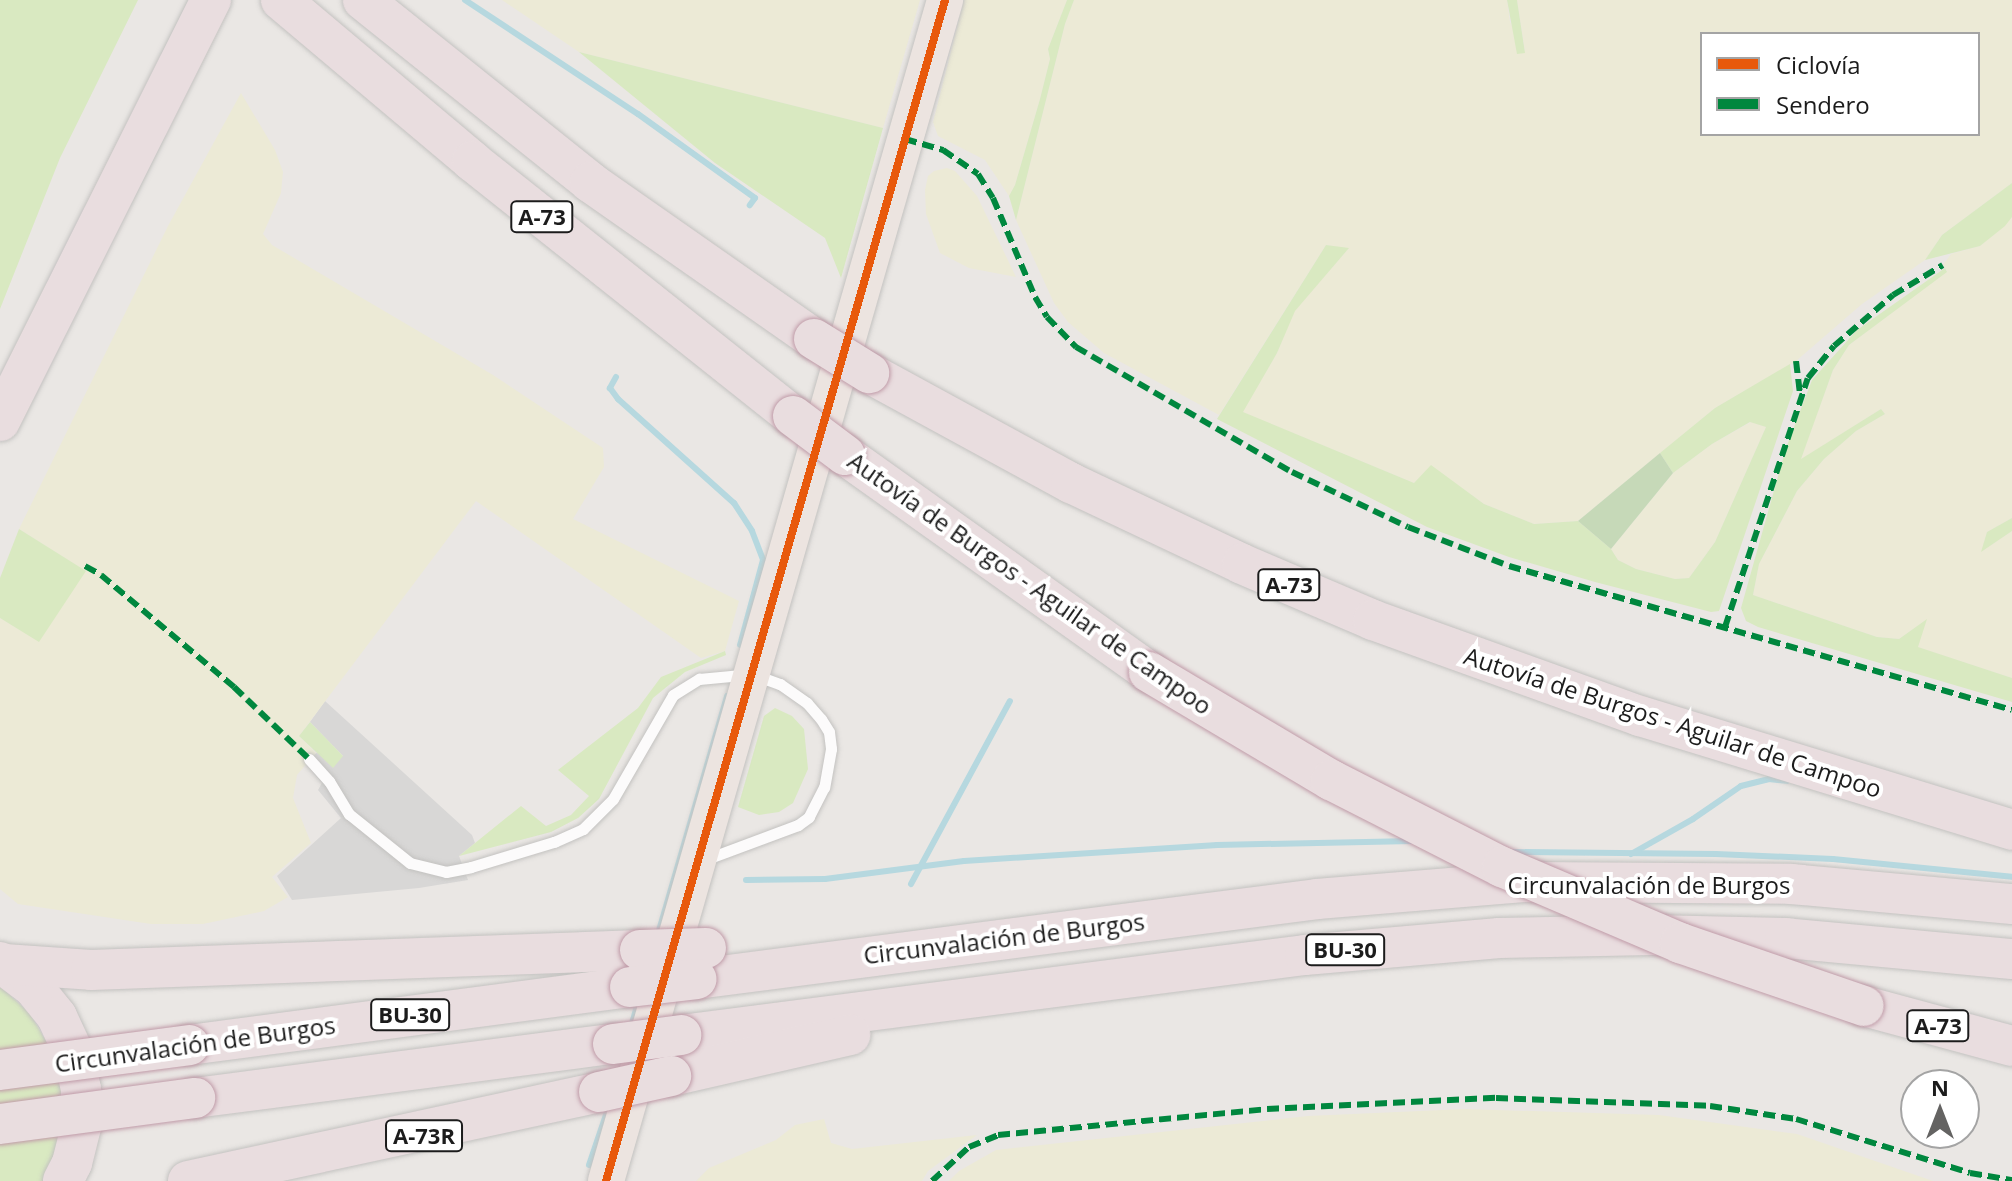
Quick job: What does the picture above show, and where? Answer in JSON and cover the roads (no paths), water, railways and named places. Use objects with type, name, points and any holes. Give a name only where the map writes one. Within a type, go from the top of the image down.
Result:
[{"type":"highway","points":[[0,421],[211,0]]},
{"type":"highway","name":"Autovía de Burgos - Aguilar de Campoo","points":[[363,0],[590,182],[814,339],[869,373],[1071,483],[1242,564],[1373,620],[1640,716],[2012,830]]},
{"type":"highway","points":[[606,1181],[945,0]]},
{"type":"highway","name":"Autovía de Burgos - Aguilar de Campoo","points":[[288,6],[472,161],[793,416],[1149,672],[1331,780],[1502,867],[1680,943],[1864,1006],[2012,1046]]},
{"type":"highway","name":"Circunvalación de Burgos","points":[[0,1070],[189,1045],[635,969],[1420,889],[1526,882],[1744,882],[1873,890],[2012,904]]},
{"type":"highway","name":"Circunvalación de Burgos","points":[[0,1124],[1277,958],[1499,938],[1652,935],[1785,938],[2012,959]]},
{"type":"highway","name":"BU-30","points":[[599,1092],[856,1034],[973,1013],[1499,938]]},
{"type":"highway","points":[[2,963],[91,970],[635,969]]},
{"type":"highway","points":[[2,963],[33,987],[57,1017],[73,1052],[81,1089],[81,1127],[72,1163],[63,1181]]},
{"type":"highway","points":[[188,1181],[599,1092]]},
{"type":"highway","name":"A-73R","points":[[249,1181],[599,1092]]},
{"type":"lane","points":[[309,759],[329,781],[349,814],[410,863],[446,872],[554,842],[583,829],[613,799],[673,695],[699,679],[752,674],[780,684],[807,703],[829,732],[831,749],[824,787],[809,817],[798,825],[699,862]]},
{"type":"waterway","points":[[465,0],[638,114],[755,198],[750,205]]},
{"type":"waterway","points":[[616,377],[610,388],[618,399],[734,503],[752,531],[763,560],[740,645]]},
{"type":"waterway","points":[[658,934],[727,696]]},
{"type":"waterway","points":[[911,884],[1010,701]]},
{"type":"waterway","points":[[1631,854],[1693,819],[1741,786],[1769,779],[1787,781]]},
{"type":"waterway","points":[[746,880],[825,879],[964,861],[1217,845],[1413,841]]},
{"type":"waterway","points":[[1514,852],[1716,854],[1833,859],[2012,877]]},
{"type":"waterway","points":[[631,1027],[639,999]]},
{"type":"waterway","points":[[589,1165],[610,1103]]}]
